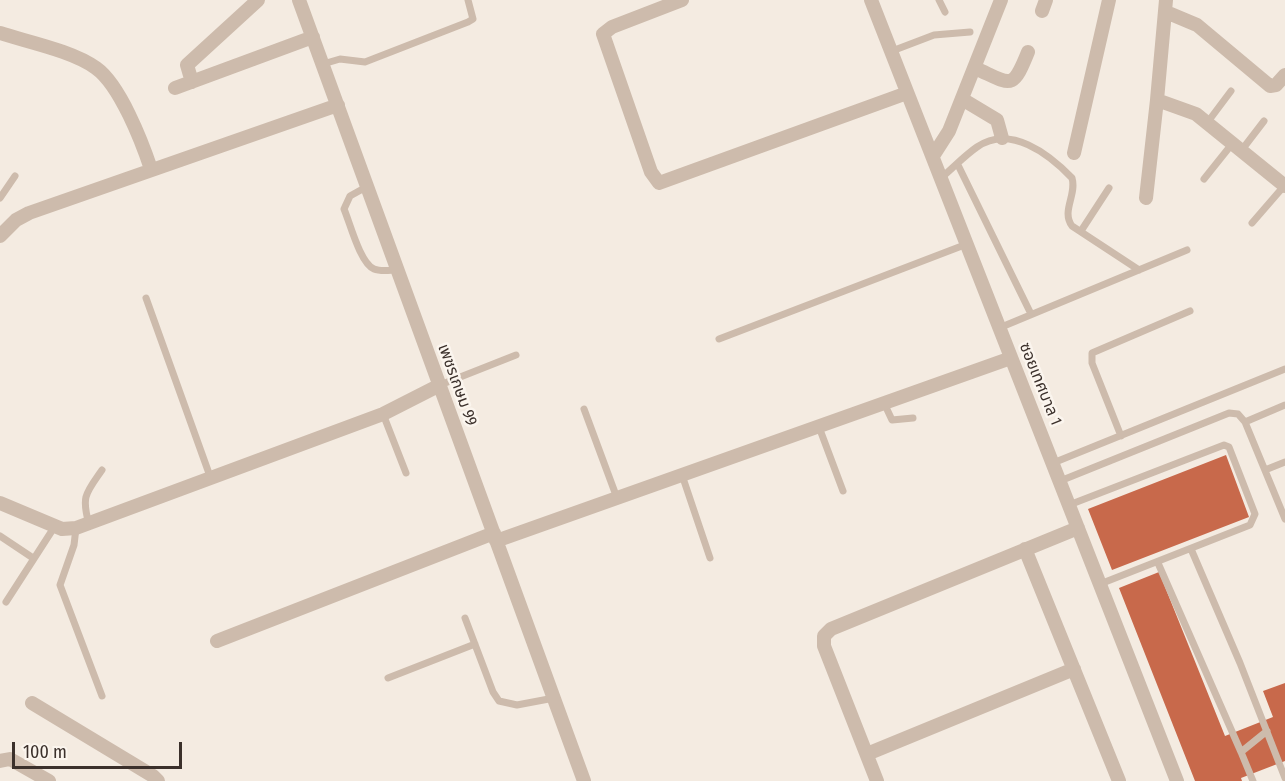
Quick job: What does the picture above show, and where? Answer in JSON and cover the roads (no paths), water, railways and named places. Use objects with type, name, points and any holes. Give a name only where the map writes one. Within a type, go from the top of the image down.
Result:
[{"type":"street","points":[[192,82],[188,65],[258,0]]},
{"type":"street","name":"เพชรเกษม 99","points":[[299,0],[584,781]]},
{"type":"street","points":[[682,0],[612,27],[603,34],[651,172],[659,183],[908,93]]},
{"type":"street","points":[[933,156],[949,131],[1001,0]]},
{"type":"street","points":[[1074,153],[1109,0]]},
{"type":"street","name":"ซอยเทศบาล 1","points":[[873,1],[1177,781]]},
{"type":"street","points":[[1146,198],[1166,6],[1197,25],[1266,84],[1270,86],[1282,83]]},
{"type":"street","points":[[0,33],[78,59],[101,72],[133,121],[151,169]]},
{"type":"street","points":[[175,88],[313,37]]},
{"type":"street","points":[[975,68],[1007,82],[1013,81],[1018,77],[1028,52]]},
{"type":"street","points":[[962,99],[997,120],[1002,138]]},
{"type":"street","points":[[1157,100],[1188,111],[1207,123],[1283,181]]},
{"type":"street","points":[[0,236],[16,220],[29,213],[338,105]]},
{"type":"street","points":[[217,641],[495,537],[617,498],[1011,358]]},
{"type":"street","points":[[0,504],[67,530],[83,526],[384,414],[440,386]]},
{"type":"street","points":[[877,781],[824,646],[824,636],[831,629],[1078,528]]},
{"type":"street","points":[[1025,549],[1119,781]]},
{"type":"street","points":[[867,754],[1074,669]]},
{"type":"street","points":[[32,703],[158,781]]},
{"type":"street","points":[[0,761],[10,759],[49,781]]},
{"type":"lane","points":[[323,64],[340,59],[365,62],[468,22],[473,19],[473,13],[468,0]]},
{"type":"lane","points":[[939,0],[945,12]]},
{"type":"lane","points":[[892,51],[934,35],[970,32]]},
{"type":"lane","points":[[1207,123],[1231,91]]},
{"type":"lane","points":[[1204,178],[1264,121]]},
{"type":"lane","points":[[941,178],[976,147],[1002,138],[1033,147],[1072,178],[1074,190],[1067,214],[1068,220],[1139,270]]},
{"type":"lane","points":[[958,165],[1031,314]]},
{"type":"lane","points":[[0,198],[15,176]]},
{"type":"lane","points":[[1252,223],[1283,181]]},
{"type":"lane","points":[[368,186],[350,196],[344,209],[363,258],[370,267],[376,270],[398,270]]},
{"type":"lane","points":[[1081,231],[1109,188]]},
{"type":"lane","points":[[719,339],[967,244]]},
{"type":"lane","points":[[999,328],[1187,250]]},
{"type":"lane","points":[[146,298],[211,479]]},
{"type":"lane","points":[[1121,436],[1092,363],[1092,353],[1190,311]]},
{"type":"lane","points":[[440,386],[516,355]]},
{"type":"lane","points":[[1053,463],[1285,369]]},
{"type":"lane","points":[[884,404],[892,420],[913,418]]},
{"type":"lane","points":[[1245,422],[1285,405]]},
{"type":"lane","points":[[584,409],[617,498]]},
{"type":"lane","points":[[384,414],[406,472]]},
{"type":"lane","points":[[1060,481],[1229,414],[1238,414],[1245,422],[1285,519]]},
{"type":"lane","points":[[819,427],[843,491]]},
{"type":"lane","points":[[1069,506],[1220,446],[1229,447],[1256,514],[1250,525],[1158,563],[1099,584]]},
{"type":"lane","points":[[1265,470],[1285,462]]},
{"type":"lane","points":[[102,470],[85,495],[83,526],[60,585],[102,696]]},
{"type":"lane","points":[[682,475],[710,558]]},
{"type":"lane","points":[[6,602],[55,526]]},
{"type":"lane","points":[[0,536],[33,558]]},
{"type":"lane","points":[[1191,549],[1285,778]]},
{"type":"lane","points":[[1158,563],[1252,781]]},
{"type":"lane","points":[[465,618],[493,692],[499,701],[518,705],[554,698]]},
{"type":"lane","points":[[388,678],[475,644]]},
{"type":"lane","points":[[1241,752],[1267,731]]}]
